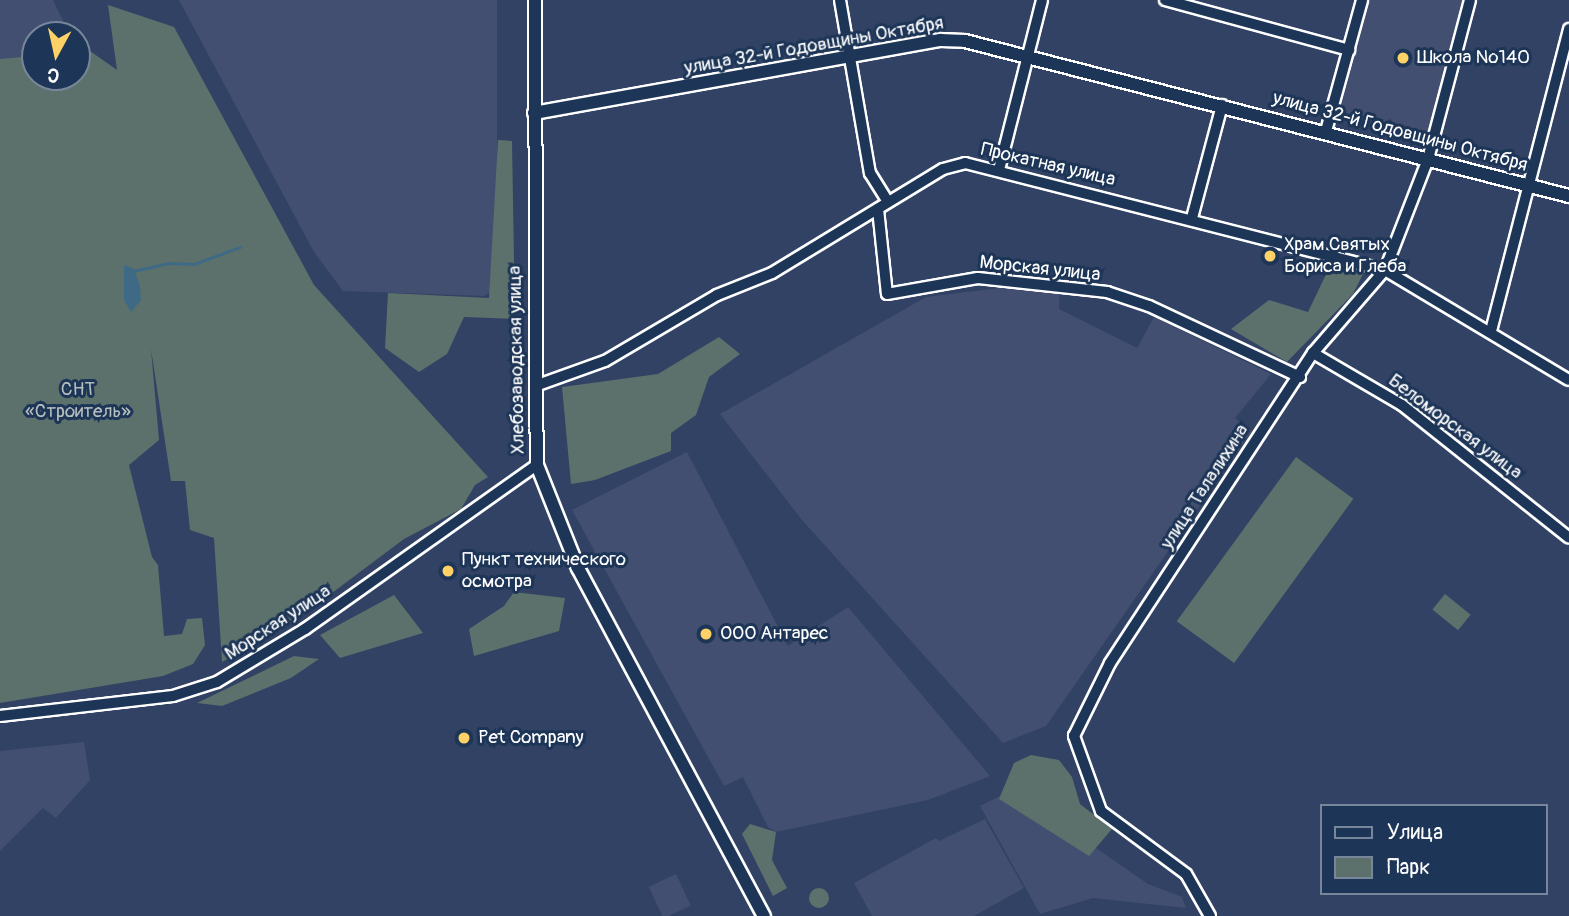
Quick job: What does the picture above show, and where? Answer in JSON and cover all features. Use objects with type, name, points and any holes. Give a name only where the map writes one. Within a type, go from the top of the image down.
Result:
[{"type":"main road","name":"Хлебозаводская улица","points":[[535,0],[537,465],[578,568],[764,916]]},
{"type":"main road","name":"улица 32-й Годовщины Октября","points":[[534,113],[940,40],[965,41],[1028,54],[1569,196]]},
{"type":"street","points":[[840,0],[870,173],[888,202]]},
{"type":"street","points":[[999,170],[1042,0]]},
{"type":"street","points":[[1165,0],[1349,50]]},
{"type":"street","points":[[1326,131],[1362,0]]},
{"type":"street","points":[[1385,271],[1428,159],[1470,0]]},
{"type":"street","points":[[1491,331],[1569,29]]},
{"type":"street","points":[[1192,218],[1222,105]]},
{"type":"street","name":"Прокатная улица","points":[[535,386],[605,361],[717,295],[772,273],[943,169],[965,163],[1192,218],[1385,271],[1491,331],[1569,380]]},
{"type":"street","name":"Морская улица","points":[[878,209],[887,293],[978,278],[1107,292],[1149,306],[1300,377]]},
{"type":"street","name":"улица Талалихина","points":[[1210,916],[1186,874],[1101,811],[1074,736],[1110,663],[1300,377],[1313,353],[1385,271]]},
{"type":"street","name":"Беломорская улица","points":[[1313,353],[1402,405],[1569,538]]},
{"type":"street","name":"Морская улица","points":[[0,716],[173,696],[217,682],[305,629],[537,465]]},
{"type":"shaded area","points":[[0,0],[53,0],[63,21],[21,21],[21,58],[0,62]]},
{"type":"shaded area","points":[[179,0],[497,0],[497,288],[484,296],[343,291],[314,252]]},
{"type":"shaded area","name":"Школа №140","points":[[1369,0],[1467,0],[1431,139],[1339,115]]},
{"type":"shaded area","points":[[124,265],[134,269],[140,286],[141,300],[131,312],[124,300]]},
{"type":"shaded area","points":[[1000,288],[1060,290],[1059,309],[1137,348],[1154,317],[1271,374],[1235,418],[1252,431],[1046,726],[1003,743],[802,520],[720,414],[926,297]]},
{"type":"shaded area","points":[[687,452],[788,646],[848,607],[990,776],[928,800],[776,832],[768,827],[743,777],[724,786],[572,510]]},
{"type":"shaded area","points":[[84,742],[90,780],[56,818],[43,808],[0,851],[0,751]]},
{"type":"shaded area","points":[[1012,790],[1148,884],[1182,897],[1186,908],[1093,898],[1040,914],[980,806]]},
{"type":"shaded area","points":[[985,819],[1024,888],[974,916],[872,916],[854,883],[936,838],[939,841]]},
{"type":"shaded area","points":[[676,874],[691,906],[669,916],[662,916],[649,887]]},
{"type":"green space","name":"СНТ «Строитель»","points":[[108,5],[174,27],[314,285],[488,477],[475,485],[461,509],[404,539],[292,623],[222,662],[214,538],[190,530],[185,481],[171,481],[151,349],[159,440],[129,465],[152,557],[158,565],[164,636],[182,634],[187,619],[202,618],[205,645],[193,664],[163,676],[0,703],[0,59],[21,57],[21,91],[91,91],[91,52],[117,70]]},
{"type":"green space","points":[[498,140],[512,141],[515,319],[464,317],[447,354],[419,372],[385,348],[388,293],[489,298]]},
{"type":"green space","points":[[1329,268],[1365,270],[1353,294],[1287,362],[1231,329],[1269,300],[1308,312]]},
{"type":"green space","points":[[719,337],[740,354],[709,377],[696,415],[671,433],[671,451],[595,480],[571,484],[562,387],[658,374]]},
{"type":"green space","points":[[1296,457],[1353,499],[1234,663],[1177,621]]},
{"type":"green space","points":[[514,592],[565,598],[559,631],[474,656],[469,629],[504,606]]},
{"type":"green space","points":[[1445,594],[1471,615],[1458,630],[1432,610]]},
{"type":"green space","points":[[394,595],[423,633],[340,658],[320,635]]},
{"type":"green space","points":[[294,656],[319,659],[291,678],[222,706],[197,703]]},
{"type":"green space","points":[[1031,755],[1059,760],[1072,777],[1080,804],[1112,829],[1089,856],[999,799],[1014,763]]},
{"type":"green space","points":[[750,824],[776,832],[772,860],[787,888],[773,896],[742,834]]},
{"type":"green space","points":[[815,888],[823,888],[829,898],[823,908],[815,908],[809,902],[809,894]]},
{"type":"waterway","points":[[134,271],[168,263],[194,264],[240,247]]},
{"type":"place","name":"Школа №140","points":[[1403,58]]},
{"type":"place","name":"Храм Святых Бориса и Глеба","points":[[1270,256]]},
{"type":"place","name":"Пункт технического осмотра","points":[[448,571]]},
{"type":"place","name":"ООО Антарес","points":[[706,634]]},
{"type":"place","name":"Pet Company","points":[[464,738]]}]
